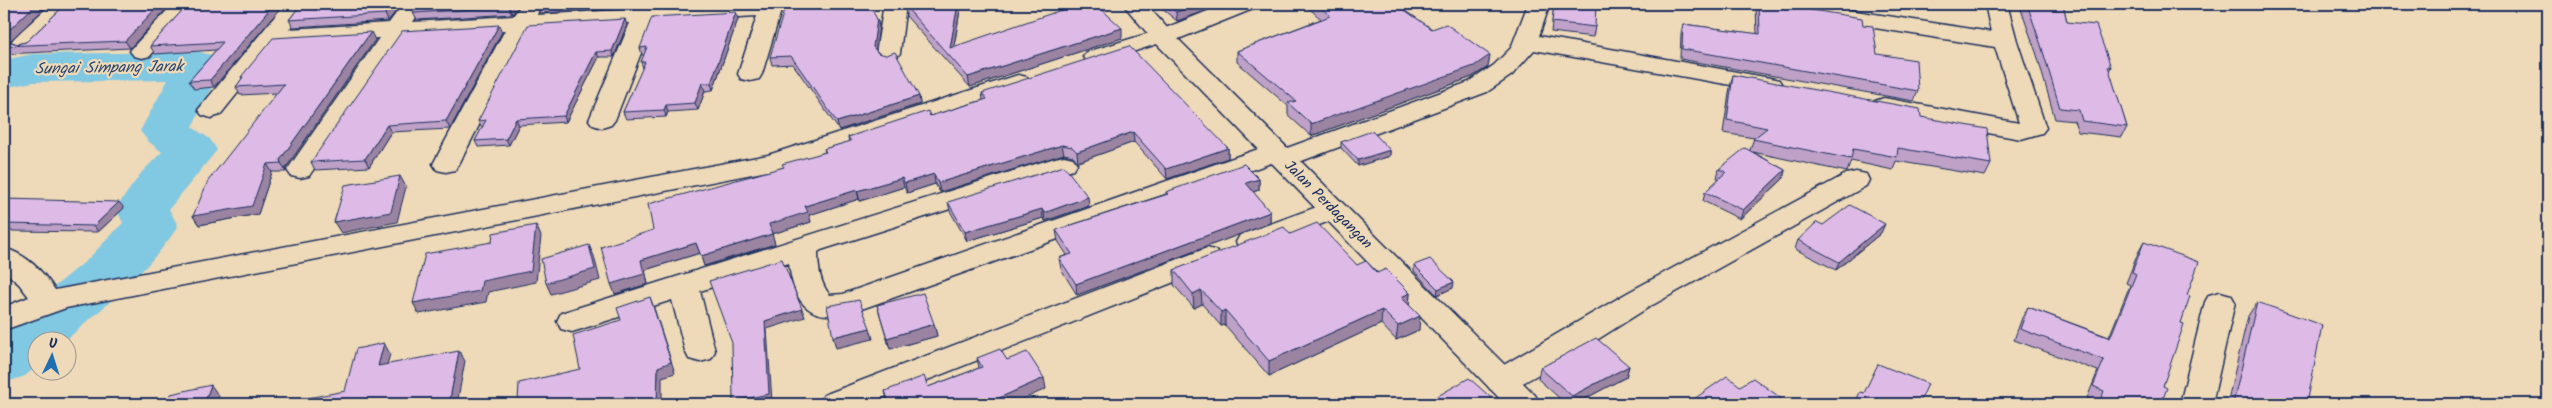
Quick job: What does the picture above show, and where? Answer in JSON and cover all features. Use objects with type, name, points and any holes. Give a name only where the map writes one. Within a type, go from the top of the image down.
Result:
[{"type":"street","points":[[23,42],[64,4]]},
{"type":"street","points":[[142,51],[185,4]]},
{"type":"street","points":[[211,110],[298,4]]},
{"type":"street","points":[[300,170],[414,4]]},
{"type":"street","points":[[888,53],[895,4]]},
{"type":"street","name":"Jalan Perdagangan","points":[[1134,4],[1162,36],[1524,404]]},
{"type":"street","points":[[1076,63],[1162,36],[1245,4]]},
{"type":"street","points":[[804,248],[805,273],[817,301],[824,306],[845,304],[1478,87],[1503,70],[1522,51],[1539,4]]},
{"type":"street","points":[[1766,4],[2005,42]]},
{"type":"street","points":[[1866,103],[2021,131],[2031,130],[2033,125],[2005,42],[1996,4]]},
{"type":"street","points":[[271,37],[395,30],[526,13],[772,6],[750,74]]},
{"type":"street","points":[[602,120],[646,10]]},
{"type":"street","points":[[446,164],[526,13]]},
{"type":"street","points":[[1525,41],[1788,89]]},
{"type":"street","points":[[4,319],[57,300],[124,286],[268,261],[773,162],[1038,76]]},
{"type":"street","points":[[572,321],[684,287],[804,248],[811,243],[1064,164]]},
{"type":"street","points":[[1501,381],[1562,347],[1638,300],[1856,180]]},
{"type":"street","points":[[835,404],[1333,210]]},
{"type":"street","points":[[4,258],[25,271],[39,287],[57,300]]},
{"type":"street","points":[[684,287],[700,351]]},
{"type":"street","points":[[2196,404],[2220,302]]},
{"type":"building","points":[[4,4],[36,4],[4,35]]},
{"type":"building","points":[[66,4],[160,4],[125,41],[4,46],[4,35],[8,41],[17,44],[26,42]]},
{"type":"building","points":[[188,4],[274,4],[210,80],[189,81],[223,42],[150,46]]},
{"type":"building","points":[[301,4],[393,4],[385,14],[289,20]]},
{"type":"building","points":[[418,4],[512,4],[509,7],[413,13]]},
{"type":"building","points":[[537,4],[571,4],[537,6]]},
{"type":"building","points":[[786,4],[869,4],[877,19],[873,47],[878,53],[886,55],[895,52],[919,96],[837,122],[791,56],[770,57]]},
{"type":"building","points":[[905,4],[958,4],[950,48],[1079,4],[1096,4],[1122,28],[968,77]]},
{"type":"building","points":[[1166,4],[1200,4],[1176,12]]},
{"type":"building","points":[[1317,4],[1396,4],[1432,29],[1446,24],[1490,55],[1474,66],[1311,124],[1288,103],[1296,101],[1237,51],[1330,16]]},
{"type":"building","points":[[1554,4],[1596,4],[1595,27],[1552,22]]},
{"type":"building","points":[[1759,4],[1774,4],[1862,18],[1863,25],[1873,26],[1877,54],[1916,60],[1918,91],[1682,49],[1683,24],[1760,34]]},
{"type":"building","points":[[2027,4],[2063,4],[2067,22],[2096,25],[2111,67],[2108,66],[2127,127],[2082,121],[2079,110],[2060,108]]},
{"type":"building","points":[[736,12],[711,83],[702,83],[695,103],[666,105],[664,110],[623,112],[645,62],[641,62],[647,47],[640,48],[652,17]]},
{"type":"building","points":[[625,19],[612,51],[596,52],[564,116],[516,119],[506,139],[475,141],[486,120],[478,121],[528,25]]},
{"type":"building","points":[[499,25],[446,121],[387,125],[365,159],[311,162],[402,31]]},
{"type":"building","points":[[371,32],[280,160],[281,163],[267,164],[252,206],[193,216],[208,181],[284,84],[236,87],[243,77],[241,77],[273,38]]},
{"type":"building","points":[[1129,46],[1228,148],[1166,169],[1133,132],[1077,152],[1072,147],[1062,145],[938,183],[934,174],[905,183],[902,178],[805,206],[808,212],[769,224],[772,234],[701,256],[696,243],[641,260],[644,274],[611,284],[601,247],[653,230],[648,204],[784,167],[782,164],[826,152],[824,149],[851,141],[848,137],[928,111],[930,116],[987,99],[982,93]]},
{"type":"building","points":[[1733,75],[1920,109],[1921,117],[1987,129],[1991,164],[1898,148],[1897,157],[1853,149],[1851,159],[1753,139],[1767,128],[1727,120]]},
{"type":"building","points":[[1372,131],[1390,150],[1358,160],[1341,142]]},
{"type":"building","points":[[1745,148],[1785,170],[1743,210],[1705,192],[1726,172],[1719,169]]},
{"type":"building","points":[[1244,164],[1259,179],[1246,183],[1270,212],[1076,284],[1059,258],[1072,254],[1056,230],[1168,194],[1166,192]]},
{"type":"building","points":[[1064,166],[1088,197],[1044,213],[1042,209],[965,232],[948,202]]},
{"type":"building","points":[[400,176],[391,212],[334,222],[345,185]]},
{"type":"building","points":[[4,199],[119,202],[94,226],[5,224],[4,226]]},
{"type":"building","points":[[1850,205],[1885,224],[1839,262],[1798,240],[1817,222],[1823,225]]},
{"type":"building","points":[[1317,223],[1357,265],[1366,261],[1377,273],[1386,269],[1410,293],[1401,297],[1420,316],[1398,326],[1382,310],[1269,361],[1225,310],[1221,312],[1201,290],[1193,294],[1174,270],[1284,227],[1290,234]]},
{"type":"building","points":[[536,225],[531,271],[482,281],[480,291],[413,303],[425,254],[492,242],[493,233]]},
{"type":"building","points":[[2144,242],[2199,262],[2187,295],[2190,296],[2181,323],[2184,324],[2163,386],[2167,388],[2161,404],[2099,404],[2104,391],[2093,386],[2104,360],[2020,329],[2028,307],[2110,338],[2136,274],[2132,272]]},
{"type":"building","points":[[589,245],[595,269],[546,283],[541,259]]},
{"type":"building","points":[[782,259],[802,309],[765,321],[769,394],[733,401],[732,343],[709,281]]},
{"type":"building","points":[[1430,259],[1454,282],[1438,289],[1414,265]]},
{"type":"building","points":[[923,293],[934,324],[887,338],[877,305]]},
{"type":"building","points":[[650,297],[671,362],[658,367],[657,404],[506,404],[518,401],[519,383],[580,369],[573,335],[621,320],[617,308]]},
{"type":"building","points":[[859,300],[870,328],[833,337],[827,306]]},
{"type":"building","points":[[2257,302],[2322,325],[2307,404],[2233,404]]},
{"type":"building","points":[[1596,338],[1629,366],[1572,396],[1540,368]]},
{"type":"building","points":[[384,343],[378,366],[459,351],[449,404],[276,404],[345,391],[356,349]]},
{"type":"building","points":[[1000,349],[1007,360],[1027,352],[1044,378],[999,398],[1003,404],[874,404],[888,399],[885,391],[924,376],[928,387],[982,367],[977,358]]},
{"type":"building","points":[[1878,364],[1928,384],[1919,404],[1855,404],[1860,392],[1864,393]]},
{"type":"building","points":[[1727,376],[1740,386],[1753,378],[1781,398],[1773,404],[1687,404]]},
{"type":"building","points":[[1469,378],[1497,403],[1424,404]]},
{"type":"building","points":[[211,385],[204,404],[166,404],[171,394]]},
{"type":"building","points":[[1661,399],[1668,404],[1652,404]]},
{"type":"waterway","name":"Sungai Simpang Jarak","points":[[4,74],[33,68],[199,66],[165,131],[192,150],[160,184],[142,208],[151,226],[106,274],[4,361]]}]
